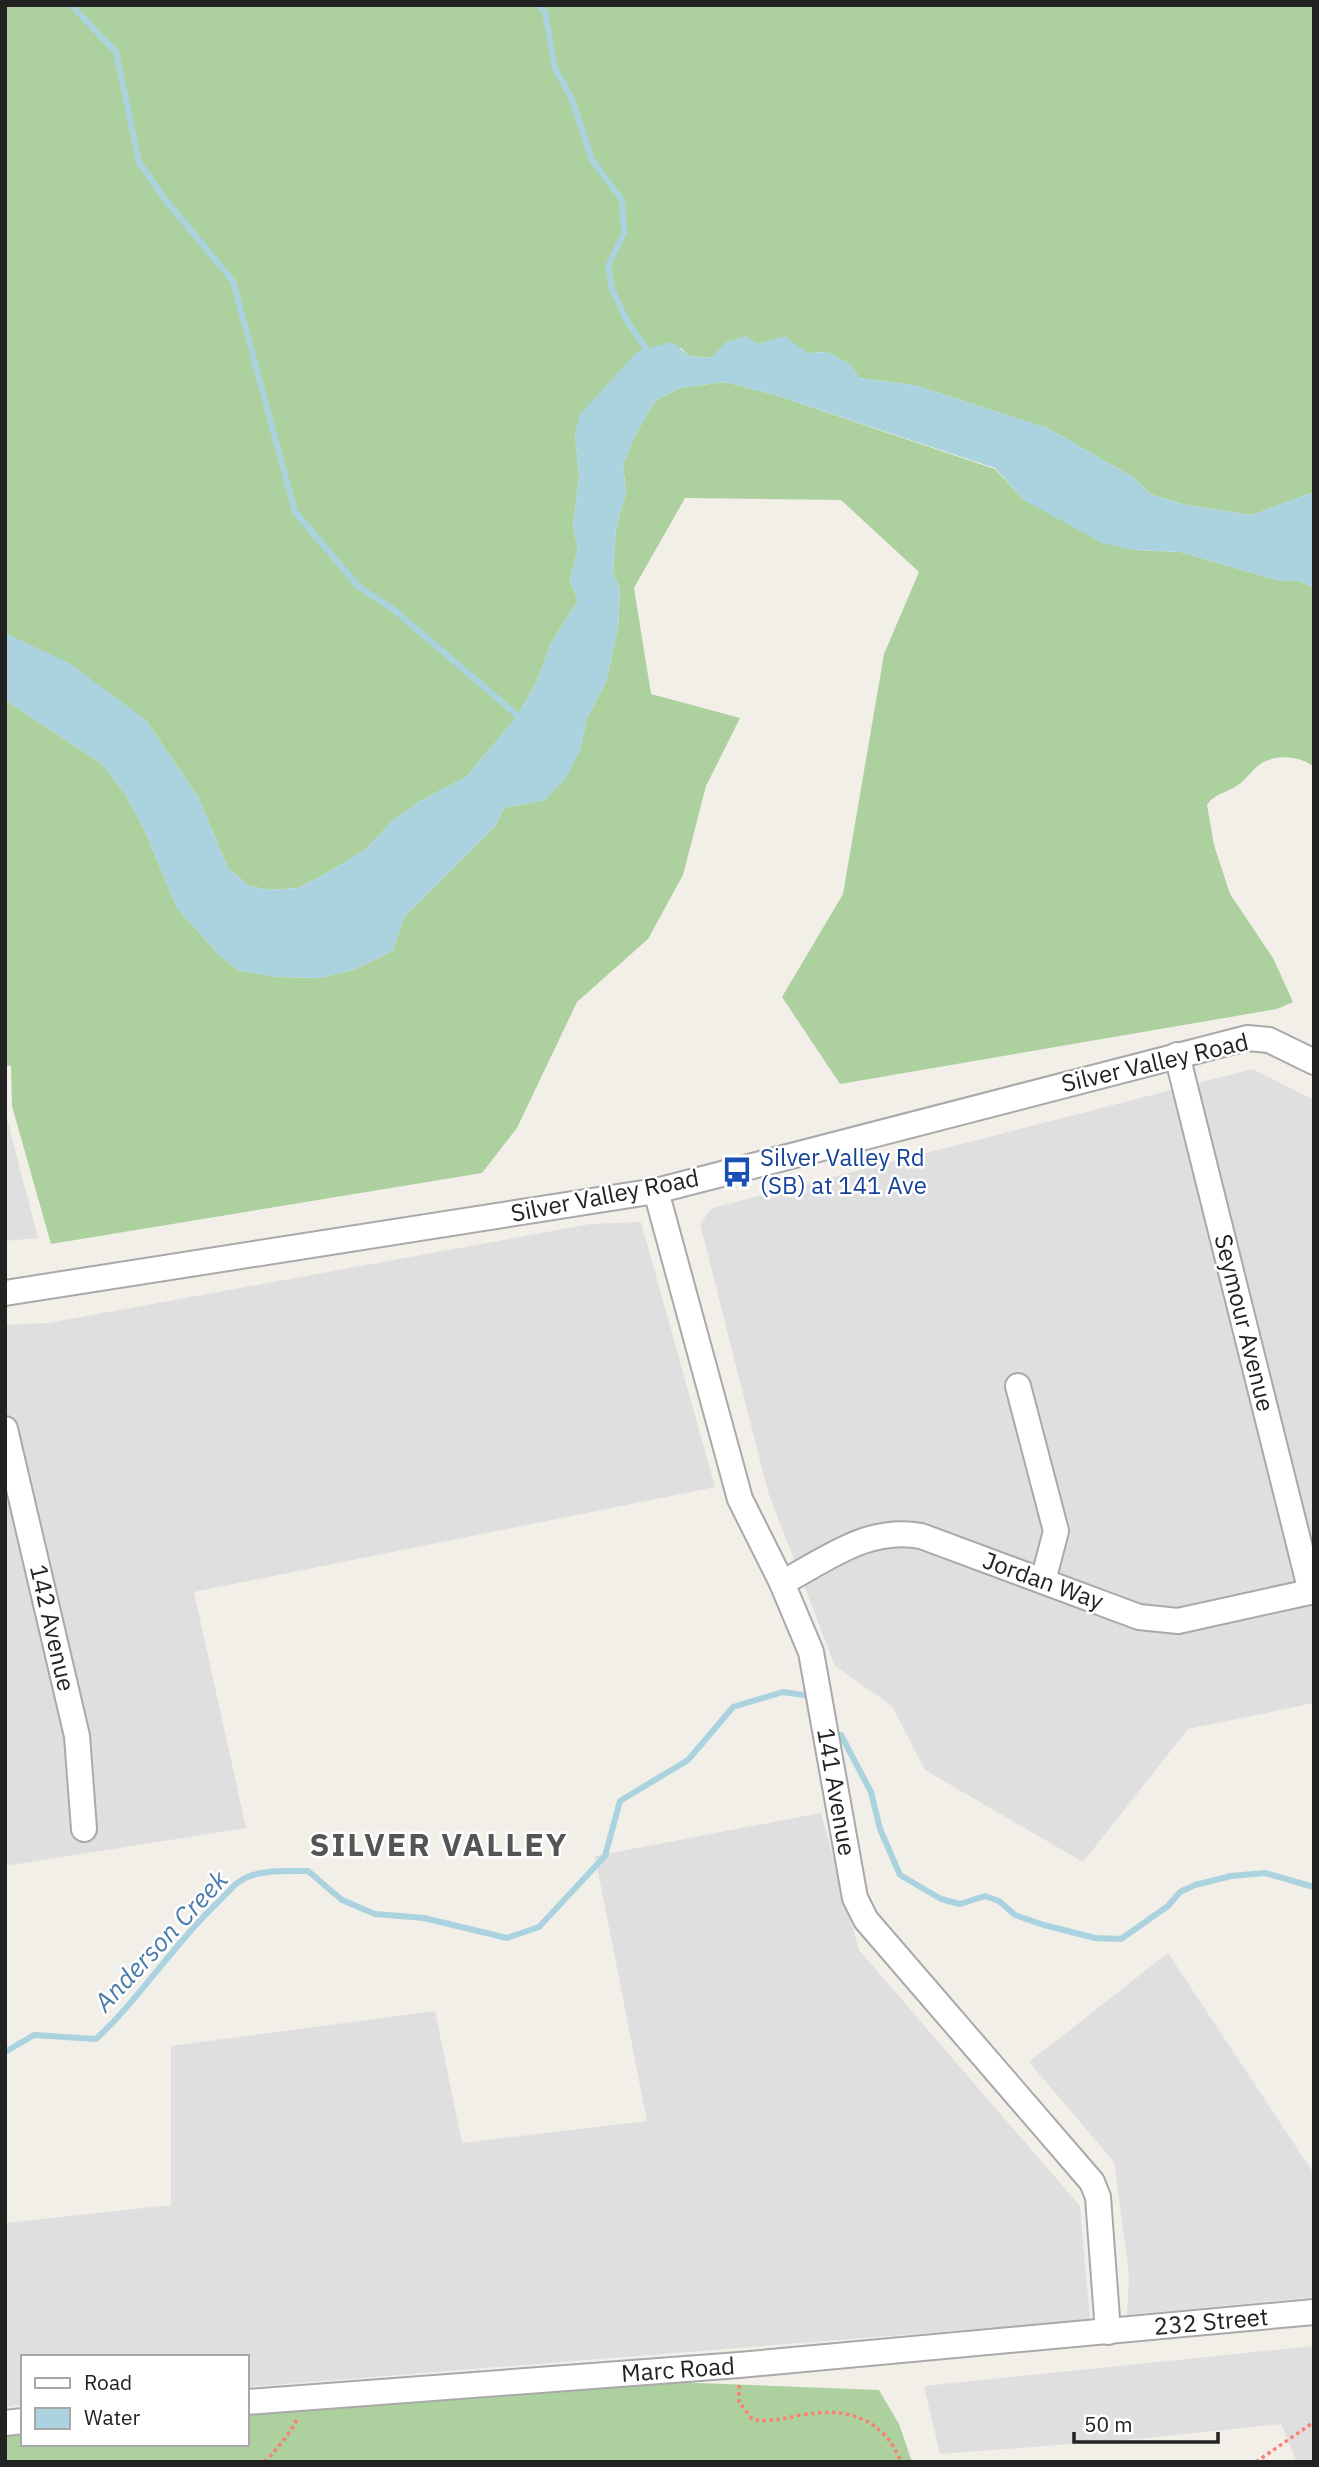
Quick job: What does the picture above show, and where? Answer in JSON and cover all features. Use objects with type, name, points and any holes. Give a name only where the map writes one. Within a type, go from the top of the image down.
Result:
[{"type":"street","name":"Silver Valley Road","points":[[5,1293],[656,1191],[1177,1055],[1258,1038],[1314,1062]]},
{"type":"street","name":"Seymour Avenue","points":[[1177,1055],[1312,1591]]},
{"type":"street","name":"141 Avenue","points":[[656,1191],[733,1477],[753,1530],[782,1583],[815,1668],[855,1898],[866,1920],[1092,2182],[1098,2197],[1108,2332]]},
{"type":"street","points":[[1018,1386],[1056,1531],[1043,1581]]},
{"type":"street","name":"142 Avenue","points":[[5,1429],[77,1736],[84,1829]]},
{"type":"street","name":"Jordan Way","points":[[782,1583],[871,1536],[898,1533],[921,1536],[1157,1620],[1178,1621],[1312,1591]]},
{"type":"street","name":"232 Street","points":[[1108,2332],[1314,2312]]},
{"type":"street","name":"Marc Road","points":[[248,2402],[739,2365],[1108,2332]]},
{"type":"path","points":[[739,2365],[739,2402],[752,2419],[764,2422],[806,2414],[847,2413],[868,2420],[895,2447],[901,2462]]},
{"type":"path","points":[[265,2462],[278,2443],[295,2428],[297,2398]]},
{"type":"path","points":[[1256,2462],[1314,2421]]},
{"type":"shaded area","points":[[1253,1069],[1314,1100],[1314,1703],[1188,1729],[1083,1862],[925,1770],[892,1706],[835,1666],[768,1492],[700,1224],[712,1208]]},
{"type":"shaded area","points":[[5,1111],[38,1238],[5,1241]]},
{"type":"shaded area","points":[[641,1222],[715,1487],[194,1592],[246,1828],[5,1866],[5,1325],[49,1323],[590,1224]]},
{"type":"shaded area","points":[[821,1813],[859,1950],[1080,2206],[1090,2320],[248,2387],[248,2355],[21,2355],[21,2405],[5,2407],[5,2223],[171,2205],[171,2046],[435,2011],[462,2143],[647,2121],[595,1856]]},
{"type":"shaded area","points":[[1168,1953],[1314,2174],[1314,2297],[1127,2315],[1129,2274],[1114,2162],[1029,2062]]},
{"type":"shaded area","points":[[1314,2346],[1314,2462],[1297,2462],[1281,2424],[1137,2439],[940,2454],[924,2386]]},
{"type":"green space","points":[[5,5],[1314,5],[1314,492],[1252,515],[1186,505],[1150,494],[1133,477],[1047,428],[914,385],[859,378],[850,364],[827,352],[808,353],[784,337],[758,344],[727,342],[711,358],[689,356],[681,348],[575,434],[579,476],[573,528],[578,549],[570,580],[578,601],[552,641],[536,683],[515,719],[466,777],[420,801],[392,821],[367,848],[332,870],[298,888],[271,890],[249,886],[228,868],[199,799],[146,720],[5,633]]},
{"type":"green space","points":[[725,382],[778,396],[995,469],[1024,500],[1134,550],[1180,552],[1281,581],[1299,581],[1314,588],[1314,767],[1296,759],[1282,757],[1268,760],[1238,785],[1207,805],[1214,845],[1230,894],[1273,958],[1293,1002],[1277,1009],[840,1084],[782,997],[843,894],[884,654],[919,572],[841,500],[685,498],[634,588],[651,694],[740,718],[706,786],[683,875],[648,939],[577,1002],[517,1128],[482,1173],[51,1244],[12,1106],[11,1066],[5,1065],[5,700],[101,763],[124,792],[144,829],[177,908],[219,955],[238,970],[275,977],[320,978],[355,969],[393,951],[404,917],[496,825],[504,808],[545,800],[580,750],[587,718],[606,682],[618,629],[620,589],[613,575],[616,528],[626,492],[623,465],[634,437],[655,401],[680,388]]},
{"type":"green space","points":[[567,2378],[879,2390],[899,2424],[912,2462],[5,2462],[5,2428],[21,2426],[21,2446],[248,2446],[248,2405]]},
{"type":"water","points":[[746,336],[759,344],[784,336],[808,353],[827,352],[850,364],[859,378],[914,385],[1047,428],[1133,477],[1150,494],[1186,505],[1252,515],[1314,492],[1314,588],[1299,581],[1281,581],[1180,552],[1134,550],[1102,543],[1024,500],[995,468],[778,396],[725,382],[680,388],[655,401],[634,437],[623,465],[626,492],[616,528],[613,575],[620,589],[618,629],[606,682],[587,718],[580,750],[566,778],[545,800],[504,808],[496,825],[404,917],[393,951],[355,969],[320,978],[275,977],[238,970],[219,955],[177,908],[144,829],[124,792],[101,763],[5,700],[5,633],[69,663],[146,720],[199,799],[228,868],[249,886],[271,890],[298,888],[367,848],[392,821],[420,801],[466,777],[515,719],[536,683],[552,641],[578,601],[570,580],[578,549],[573,528],[579,476],[575,434],[580,414],[638,351],[672,342],[689,356],[711,358],[727,342]]},
{"type":"waterway","points":[[71,5],[116,52],[139,162],[164,198],[233,281],[295,512],[359,587],[393,609],[524,721]]},
{"type":"waterway","points":[[538,5],[545,12],[555,69],[572,99],[592,160],[622,200],[624,233],[608,266],[612,289],[627,321],[649,353]]},
{"type":"waterway","name":"Anderson Creek","points":[[5,2052],[34,2035],[96,2039],[127,2007],[198,1923],[236,1884],[255,1874],[308,1871],[342,1900],[375,1914],[424,1918],[507,1938],[539,1927],[605,1856],[620,1801],[688,1760],[733,1707],[783,1692],[810,1696]]},
{"type":"waterway","name":"Anderson Creek","points":[[841,1735],[871,1792],[880,1829],[900,1875],[941,1899],[960,1904],[985,1896],[999,1901],[1015,1915],[1044,1925],[1095,1938],[1121,1939],[1168,1906],[1180,1892],[1195,1885],[1231,1876],[1265,1873],[1314,1887]]},
{"type":"place","name":"Silver Valley Rd (SB) at 141 Ave","points":[[737,1172]]},
{"type":"district","name":"SILVER VALLEY","points":[[439,1845]]}]
